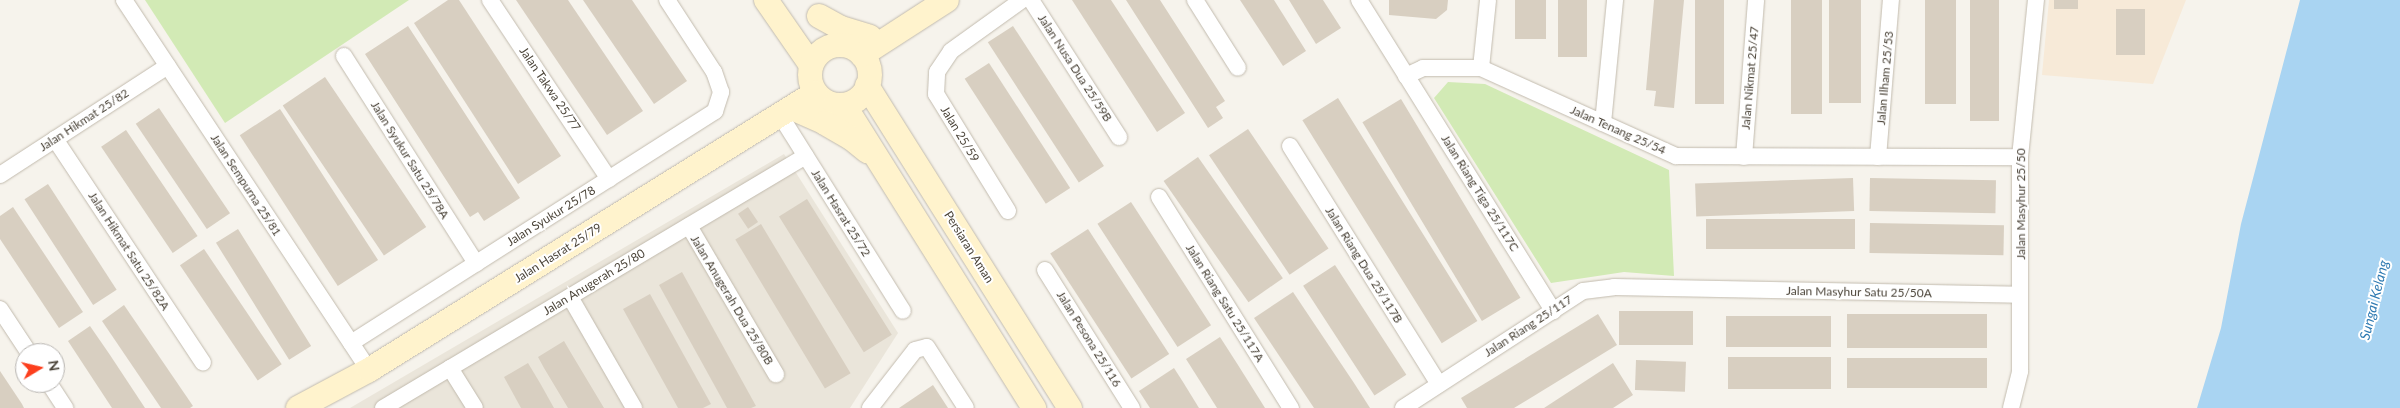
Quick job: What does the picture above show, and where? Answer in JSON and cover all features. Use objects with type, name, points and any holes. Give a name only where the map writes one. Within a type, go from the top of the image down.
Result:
[{"type":"street","name":"Jalan Sempurna 25/81","points":[[124,0],[369,370]]},
{"type":"street","name":"Jalan Takwa 25/77","points":[[490,0],[609,179]]},
{"type":"street","name":"Jalan Syukur 25/78","points":[[351,343],[715,111],[721,92],[714,72],[667,0]]},
{"type":"street","points":[[766,0],[811,65]]},
{"type":"street","points":[[862,55],[947,0]]},
{"type":"street","name":"Jalan 25/59","points":[[1008,211],[936,94],[937,72],[952,51],[1022,0]]},
{"type":"street","name":"Jalan Nusa Dua 25/59B","points":[[1031,0],[1119,137]]},
{"type":"street","points":[[1195,0],[1238,68]]},
{"type":"street","points":[[1359,0],[1406,76]]},
{"type":"street","points":[[1481,68],[1488,0]]},
{"type":"street","points":[[1603,123],[1615,0]]},
{"type":"street","name":"Jalan Nikmat 25/47","points":[[1744,157],[1756,0]]},
{"type":"street","name":"Jalan Ilham 25/53","points":[[1878,157],[1891,0]]},
{"type":"street","name":"Jalan Masyhur 25/50","points":[[2011,408],[2020,371],[2020,157],[2036,0]]},
{"type":"street","points":[[814,8],[840,45]]},
{"type":"street","points":[[814,8],[841,28],[867,36],[886,39]]},
{"type":"street","points":[[840,45],[848,46],[862,55],[869,70],[867,86],[854,102],[844,105],[828,103],[815,93],[809,74],[811,65],[822,50],[840,45]]},
{"type":"street","name":"Jalan Syukur Satu 25/78A","points":[[344,56],[476,263]]},
{"type":"street","name":"Jalan Hikmat 25/82","points":[[0,175],[168,66]]},
{"type":"street","name":"Jalan Tenang 25/54","points":[[1406,76],[1423,68],[1481,68],[1676,156],[2020,157]]},
{"type":"street","name":"Jalan Riang Tiga 25/117C","points":[[1406,76],[1553,311]]},
{"type":"street","name":"Persiaran Aman","points":[[867,86],[1070,408]]},
{"type":"street","name":"Jalan Hasrat 25/79","points":[[306,406],[369,370],[815,93]]},
{"type":"street","points":[[844,105],[1034,408]]},
{"type":"street","points":[[786,111],[825,123],[851,138],[878,160]]},
{"type":"street","name":"Jalan Hasrat 25/72","points":[[786,111],[806,156],[903,311]]},
{"type":"street","name":"Jalan Hikmat Satu 25/82A","points":[[55,139],[203,363]]},
{"type":"street","name":"Jalan Riang Dua 25/117B","points":[[1290,146],[1439,384]]},
{"type":"street","name":"Jalan Anugerah 25/80","points":[[383,408],[806,156]]},
{"type":"street","name":"Jalan Riang Satu 25/117A","points":[[1159,197],[1291,408]]},
{"type":"street","name":"Jalan Anugerah Dua 25/80B","points":[[688,226],[776,374]]},
{"type":"street","name":"Jalan Pesona 25/116","points":[[1045,270],[1132,408]]},
{"type":"street","name":"Jalan Riang 25/117","points":[[1403,408],[1583,291],[1614,286],[1697,288]]},
{"type":"street","name":"Jalan Masyhur Satu 25/50A","points":[[1697,288],[2020,294]]},
{"type":"street","points":[[570,296],[634,408]]},
{"type":"street","points":[[0,309],[22,343]]},
{"type":"street","points":[[870,408],[915,350],[928,347],[966,408]]},
{"type":"street","points":[[450,368],[476,408]]},
{"type":"street","points":[[55,393],[65,408]]},
{"type":"shaded area","points":[[2049,0],[2186,0],[2153,84],[2042,75]]},
{"type":"shaded area","points":[[784,154],[898,333],[850,408],[350,408]]},
{"type":"green space","points":[[145,0],[409,0],[225,123]]},
{"type":"green space","points":[[1448,82],[1485,84],[1669,170],[1674,276],[1624,272],[1551,283],[1434,98]]},
{"type":"water","name":"Sungai Kelang","points":[[2300,0],[2400,0],[2400,408],[2197,408],[2221,328],[2241,224]]},
{"type":"building","points":[[448,0],[459,0],[561,156],[518,184],[414,23]]},
{"type":"building","points":[[516,0],[568,0],[643,111],[607,135]]},
{"type":"building","points":[[583,0],[632,0],[687,81],[654,104]]},
{"type":"building","points":[[1072,0],[1111,0],[1185,113],[1157,132]]},
{"type":"building","points":[[1126,0],[1160,0],[1225,101],[1216,107],[1223,118],[1208,128]]},
{"type":"building","points":[[1240,0],[1274,0],[1306,51],[1283,66]]},
{"type":"building","points":[[1289,0],[1323,0],[1341,28],[1316,44]]},
{"type":"building","points":[[1389,0],[1448,0],[1447,10],[1436,19],[1389,15]]},
{"type":"building","points":[[1515,0],[1546,0],[1546,39],[1515,39]]},
{"type":"building","points":[[1558,0],[1587,0],[1587,57],[1558,57]]},
{"type":"building","points":[[1654,0],[1684,0],[1674,108],[1654,106],[1656,91],[1646,90]]},
{"type":"building","points":[[1695,0],[1724,0],[1724,104],[1695,104]]},
{"type":"building","points":[[1791,0],[1822,0],[1822,114],[1791,114]]},
{"type":"building","points":[[1829,0],[1861,0],[1861,103],[1829,103]]},
{"type":"building","points":[[1925,0],[1956,0],[1956,104],[1925,104]]},
{"type":"building","points":[[1970,0],[1999,0],[1999,121],[1970,121]]},
{"type":"building","points":[[2054,0],[2078,0],[2078,9],[2054,9]]},
{"type":"building","points":[[2116,9],[2145,9],[2145,55],[2116,55]]},
{"type":"building","points":[[408,26],[520,198],[484,221],[478,212],[470,217],[365,54]]},
{"type":"building","points":[[1013,26],[1104,166],[1079,182],[988,42]]},
{"type":"building","points":[[989,63],[1070,188],[1046,204],[965,79]]},
{"type":"building","points":[[325,77],[426,227],[384,256],[283,106]]},
{"type":"building","points":[[1338,98],[1477,321],[1442,343],[1302,120]]},
{"type":"building","points":[[1401,99],[1520,298],[1482,321],[1362,122]]},
{"type":"building","points":[[159,108],[230,213],[207,229],[136,124]]},
{"type":"building","points":[[280,109],[378,260],[338,286],[240,135]]},
{"type":"building","points":[[1248,129],[1329,248],[1290,275],[1209,155]]},
{"type":"building","points":[[126,130],[198,236],[173,253],[101,147]]},
{"type":"building","points":[[1198,157],[1283,278],[1248,302],[1164,181]]},
{"type":"building","points":[[1853,178],[1854,211],[1696,216],[1695,184]]},
{"type":"building","points":[[1870,178],[1996,180],[1995,213],[1869,211]]},
{"type":"building","points":[[48,184],[117,290],[93,305],[25,199]]},
{"type":"building","points":[[807,199],[892,335],[864,352],[779,216]]},
{"type":"building","points":[[1131,202],[1211,325],[1178,347],[1097,224]]},
{"type":"building","points":[[13,207],[83,312],[59,328],[0,239],[0,216]]},
{"type":"building","points":[[748,207],[758,222],[748,229],[738,214]]},
{"type":"building","points":[[1706,219],[1855,219],[1855,249],[1706,249]]},
{"type":"building","points":[[1870,223],[2004,225],[2003,255],[1869,253]]},
{"type":"building","points":[[761,224],[851,373],[825,389],[735,239]]},
{"type":"building","points":[[238,229],[311,346],[289,360],[216,243]]},
{"type":"building","points":[[1088,229],[1169,354],[1131,378],[1050,254]]},
{"type":"building","points":[[204,249],[282,364],[258,380],[180,265]]},
{"type":"building","points":[[1335,265],[1406,375],[1374,396],[1303,286]]},
{"type":"building","points":[[682,272],[756,406],[751,408],[727,408],[659,285]]},
{"type":"building","points":[[1293,292],[1370,408],[1314,408],[1254,318]]},
{"type":"building","points":[[650,294],[711,404],[703,408],[678,408],[623,309]]},
{"type":"building","points":[[124,305],[193,406],[190,408],[161,408],[102,321]]},
{"type":"building","points":[[1619,311],[1693,311],[1693,345],[1619,345]]},
{"type":"building","points":[[1598,314],[1617,345],[1514,408],[1467,408],[1461,398]]},
{"type":"building","points":[[1847,314],[1987,314],[1987,348],[1847,348]]},
{"type":"building","points":[[1726,316],[1831,316],[1831,347],[1726,347]]},
{"type":"building","points":[[90,326],[145,408],[112,408],[68,341]]},
{"type":"building","points":[[1220,337],[1265,408],[1217,408],[1186,359]]},
{"type":"building","points":[[564,341],[604,408],[568,408],[544,368],[538,357]]},
{"type":"building","points":[[1728,357],[1831,357],[1831,389],[1728,389]]},
{"type":"building","points":[[1847,358],[1987,358],[1987,388],[1847,388]]},
{"type":"building","points":[[1636,360],[1686,362],[1685,392],[1635,390]]},
{"type":"building","points":[[528,363],[554,408],[521,408],[504,377]]},
{"type":"building","points":[[1613,363],[1633,395],[1613,408],[1544,408]]},
{"type":"building","points":[[1174,368],[1199,408],[1150,408],[1139,391]]},
{"type":"building","points":[[0,371],[22,404],[24,408],[0,408]]},
{"type":"building","points":[[933,385],[948,408],[899,408]]}]
